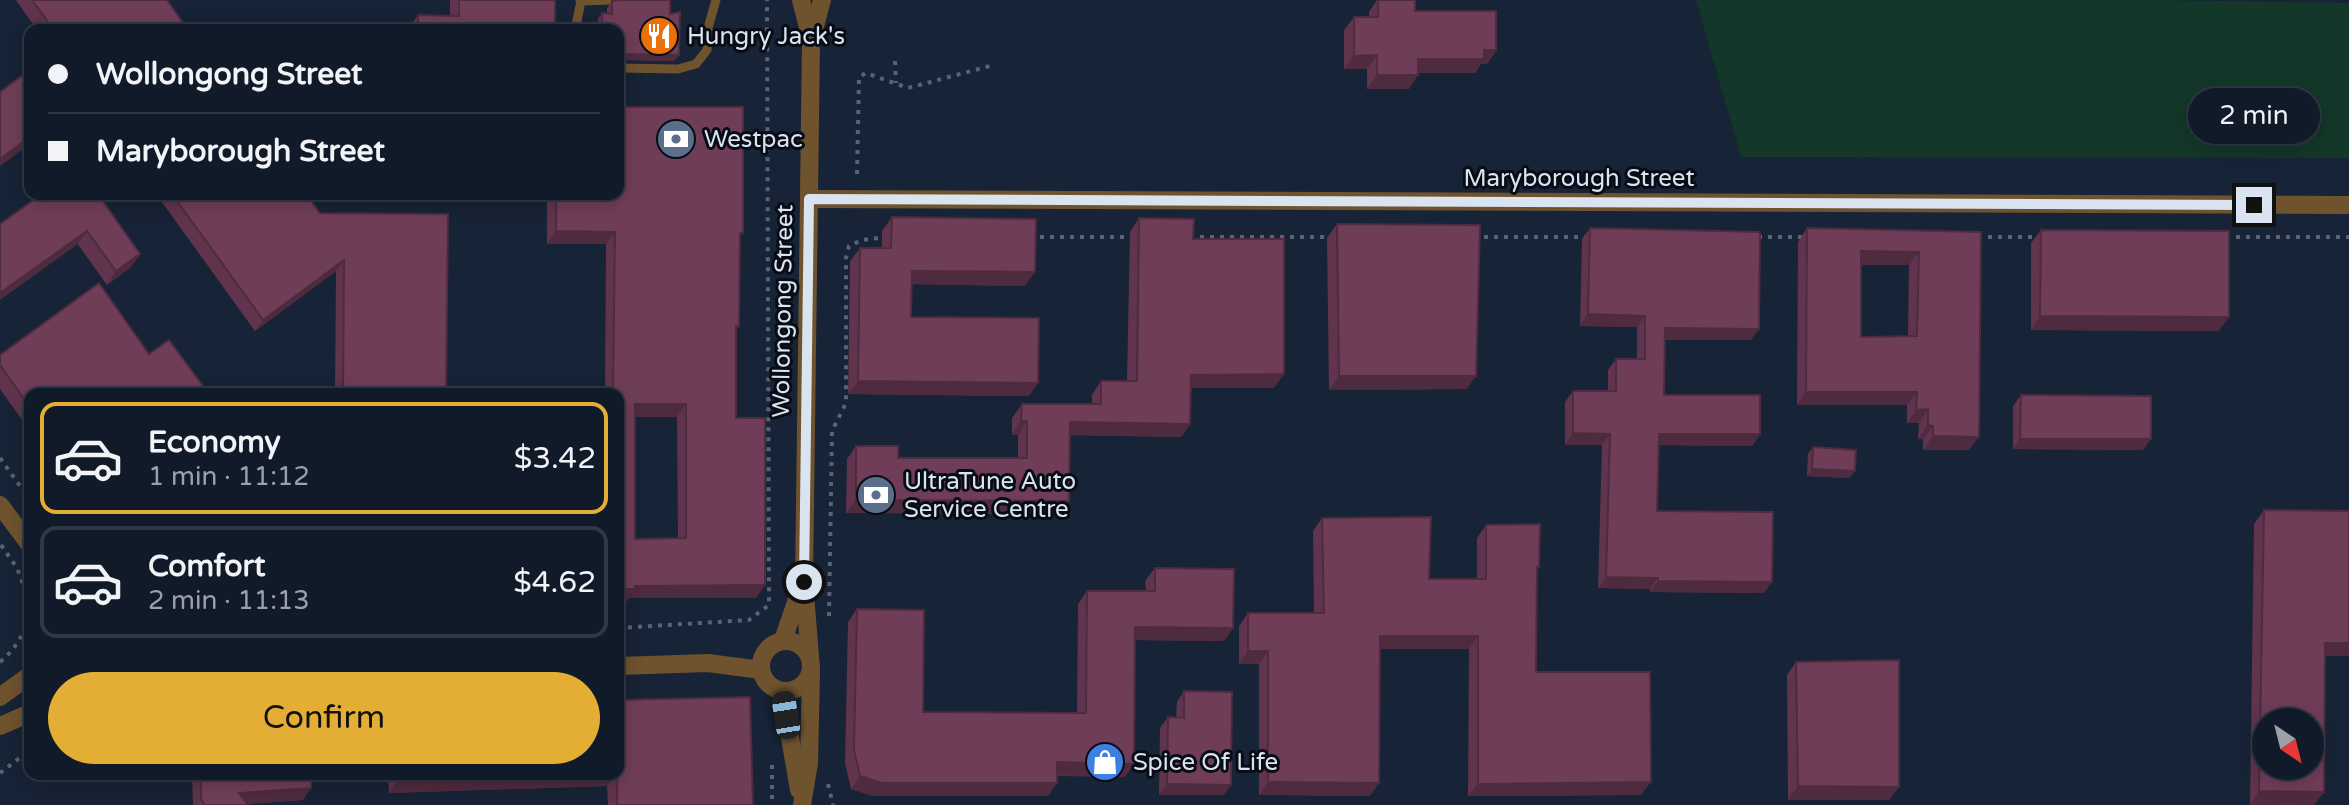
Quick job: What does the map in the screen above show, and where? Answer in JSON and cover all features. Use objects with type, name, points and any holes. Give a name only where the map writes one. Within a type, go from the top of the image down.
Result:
[{"type":"street","name":"Wollongong Street","points":[[801,0],[811,41]]},
{"type":"street","name":"Wollongong Street","points":[[802,805],[809,763],[810,663],[804,582],[811,41],[822,0]]},
{"type":"street","name":"Maryborough Street","points":[[809,199],[2349,205]]},
{"type":"street","points":[[0,505],[24,537]]},
{"type":"street","name":"Wollongong Street","points":[[783,640],[804,582]]},
{"type":"street","points":[[708,663],[765,651],[783,640],[796,642],[804,648],[810,663],[808,678],[800,687],[782,691],[767,683],[761,670],[765,651]]},
{"type":"street","points":[[624,666],[708,663],[761,670]]},
{"type":"street","points":[[0,697],[24,679]]},
{"type":"street","name":"Wollongong Street","points":[[782,691],[802,805]]},
{"type":"street","points":[[0,726],[24,716]]},
{"type":"lane","points":[[576,24],[580,3],[614,0]]},
{"type":"lane","points":[[624,68],[678,69],[696,64],[707,50],[708,28],[716,0]]},
{"type":"path","points":[[624,628],[749,620],[769,605],[767,0]]},
{"type":"path","points":[[895,61],[896,83]]},
{"type":"path","points":[[857,174],[859,77],[866,73],[908,88],[990,66]]},
{"type":"path","points":[[832,431],[846,403],[846,258],[849,246],[862,240],[889,237]]},
{"type":"path","points":[[1016,237],[1143,237]]},
{"type":"path","points":[[1175,237],[1334,237]]},
{"type":"path","points":[[1461,237],[1603,237]]},
{"type":"path","points":[[1746,237],[1810,237]]},
{"type":"path","points":[[1968,237],[2048,237]]},
{"type":"path","points":[[2222,237],[2349,237]]},
{"type":"path","points":[[0,458],[24,492]]},
{"type":"path","points":[[0,543],[17,568],[24,587]]},
{"type":"path","points":[[0,662],[10,654],[24,633]]},
{"type":"path","points":[[0,773],[24,755]]},
{"type":"green space","points":[[1696,0],[2349,3],[2349,158],[1741,157]]},
{"type":"building","points":[[32,0],[167,0],[184,24],[50,24]]},
{"type":"building","points":[[459,0],[555,0],[555,24],[418,24],[418,15],[459,16]]},
{"type":"building","points":[[670,0],[670,14],[680,12],[679,55],[624,54],[624,24],[602,24],[602,13],[612,14],[612,1]]},
{"type":"building","points":[[1378,0],[1415,0],[1415,11],[1496,11],[1496,50],[1484,50],[1484,59],[1418,59],[1418,75],[1377,75],[1377,55],[1354,56],[1354,17],[1378,17]]},
{"type":"building","points":[[23,75],[24,141],[0,159],[0,92]]},
{"type":"building","points":[[624,107],[743,107],[743,233],[740,233],[739,326],[736,326],[736,418],[765,418],[765,585],[635,586],[635,589],[624,589],[624,388],[613,388],[615,232],[556,231],[556,200],[624,200]],"holes":[[[635,404],[686,404],[686,538],[635,539]]]},
{"type":"building","points":[[34,200],[102,200],[140,254],[116,271],[87,231],[0,293],[0,224]]},
{"type":"building","points":[[176,200],[310,200],[320,213],[448,214],[446,388],[343,388],[344,260],[263,320]]},
{"type":"building","points":[[892,217],[1036,219],[1035,272],[912,271],[911,317],[1039,318],[1038,383],[858,381],[860,248],[891,248]]},
{"type":"building","points":[[1139,218],[1194,219],[1193,239],[1284,239],[1284,374],[1191,375],[1190,424],[1070,422],[1069,501],[856,500],[856,446],[898,446],[898,458],[1027,458],[1027,421],[1021,421],[1022,404],[1101,404],[1101,381],[1137,381]]},
{"type":"building","points":[[1337,224],[1480,225],[1476,376],[1339,376]]},
{"type":"building","points":[[1590,228],[1760,232],[1759,329],[1665,328],[1664,395],[1760,395],[1760,434],[1659,434],[1657,511],[1773,512],[1772,582],[1658,581],[1658,578],[1606,577],[1610,434],[1573,433],[1573,391],[1616,391],[1616,359],[1645,359],[1645,316],[1588,314]]},
{"type":"building","points":[[1807,228],[1981,232],[1979,437],[1933,436],[1933,426],[1928,425],[1928,409],[1916,410],[1917,392],[1806,392]],"holes":[[[1861,251],[1919,252],[1917,336],[1861,337]]]},
{"type":"building","points":[[2041,230],[2229,231],[2229,317],[2040,316]]},
{"type":"building","points":[[99,283],[149,354],[169,340],[205,388],[24,388],[24,399],[0,365],[0,355]]},
{"type":"building","points":[[2021,395],[2151,396],[2151,439],[2020,439]]},
{"type":"building","points":[[1813,447],[1856,450],[1855,471],[1812,469]]},
{"type":"building","points":[[2264,510],[2349,511],[2349,643],[2325,643],[2324,792],[2259,791],[2259,780],[2324,780],[2324,708],[2260,708]]},
{"type":"building","points":[[1431,517],[1429,579],[1486,579],[1486,525],[1540,524],[1536,672],[1650,672],[1651,782],[1478,784],[1478,636],[1380,636],[1379,783],[1268,782],[1268,651],[1248,651],[1248,613],[1324,613],[1322,518]]},
{"type":"building","points":[[1155,568],[1234,569],[1233,628],[1135,627],[1134,764],[1057,762],[1057,783],[882,783],[860,776],[854,750],[857,609],[924,610],[923,712],[1086,713],[1087,591],[1155,591]]},
{"type":"building","points":[[1899,660],[1899,787],[1798,786],[1796,662]]},
{"type":"building","points":[[1184,691],[1232,692],[1231,785],[1167,784],[1168,717],[1184,718]]},
{"type":"building","points":[[750,697],[753,805],[617,805],[617,780],[624,780],[624,700]]},
{"type":"building","points":[[201,780],[312,780],[311,788],[239,793],[248,805],[205,805],[201,799]]},
{"type":"place","name":"Hungry Jack's","points":[[659,36]]},
{"type":"place","name":"Westpac","points":[[676,139]]},
{"type":"place","name":"UltraTune Auto Service Centre","points":[[876,495]]},
{"type":"place","name":"Spice Of Life","points":[[1105,762]]},
{"type":"route","points":[[804,582],[809,199],[2254,205]]}]
